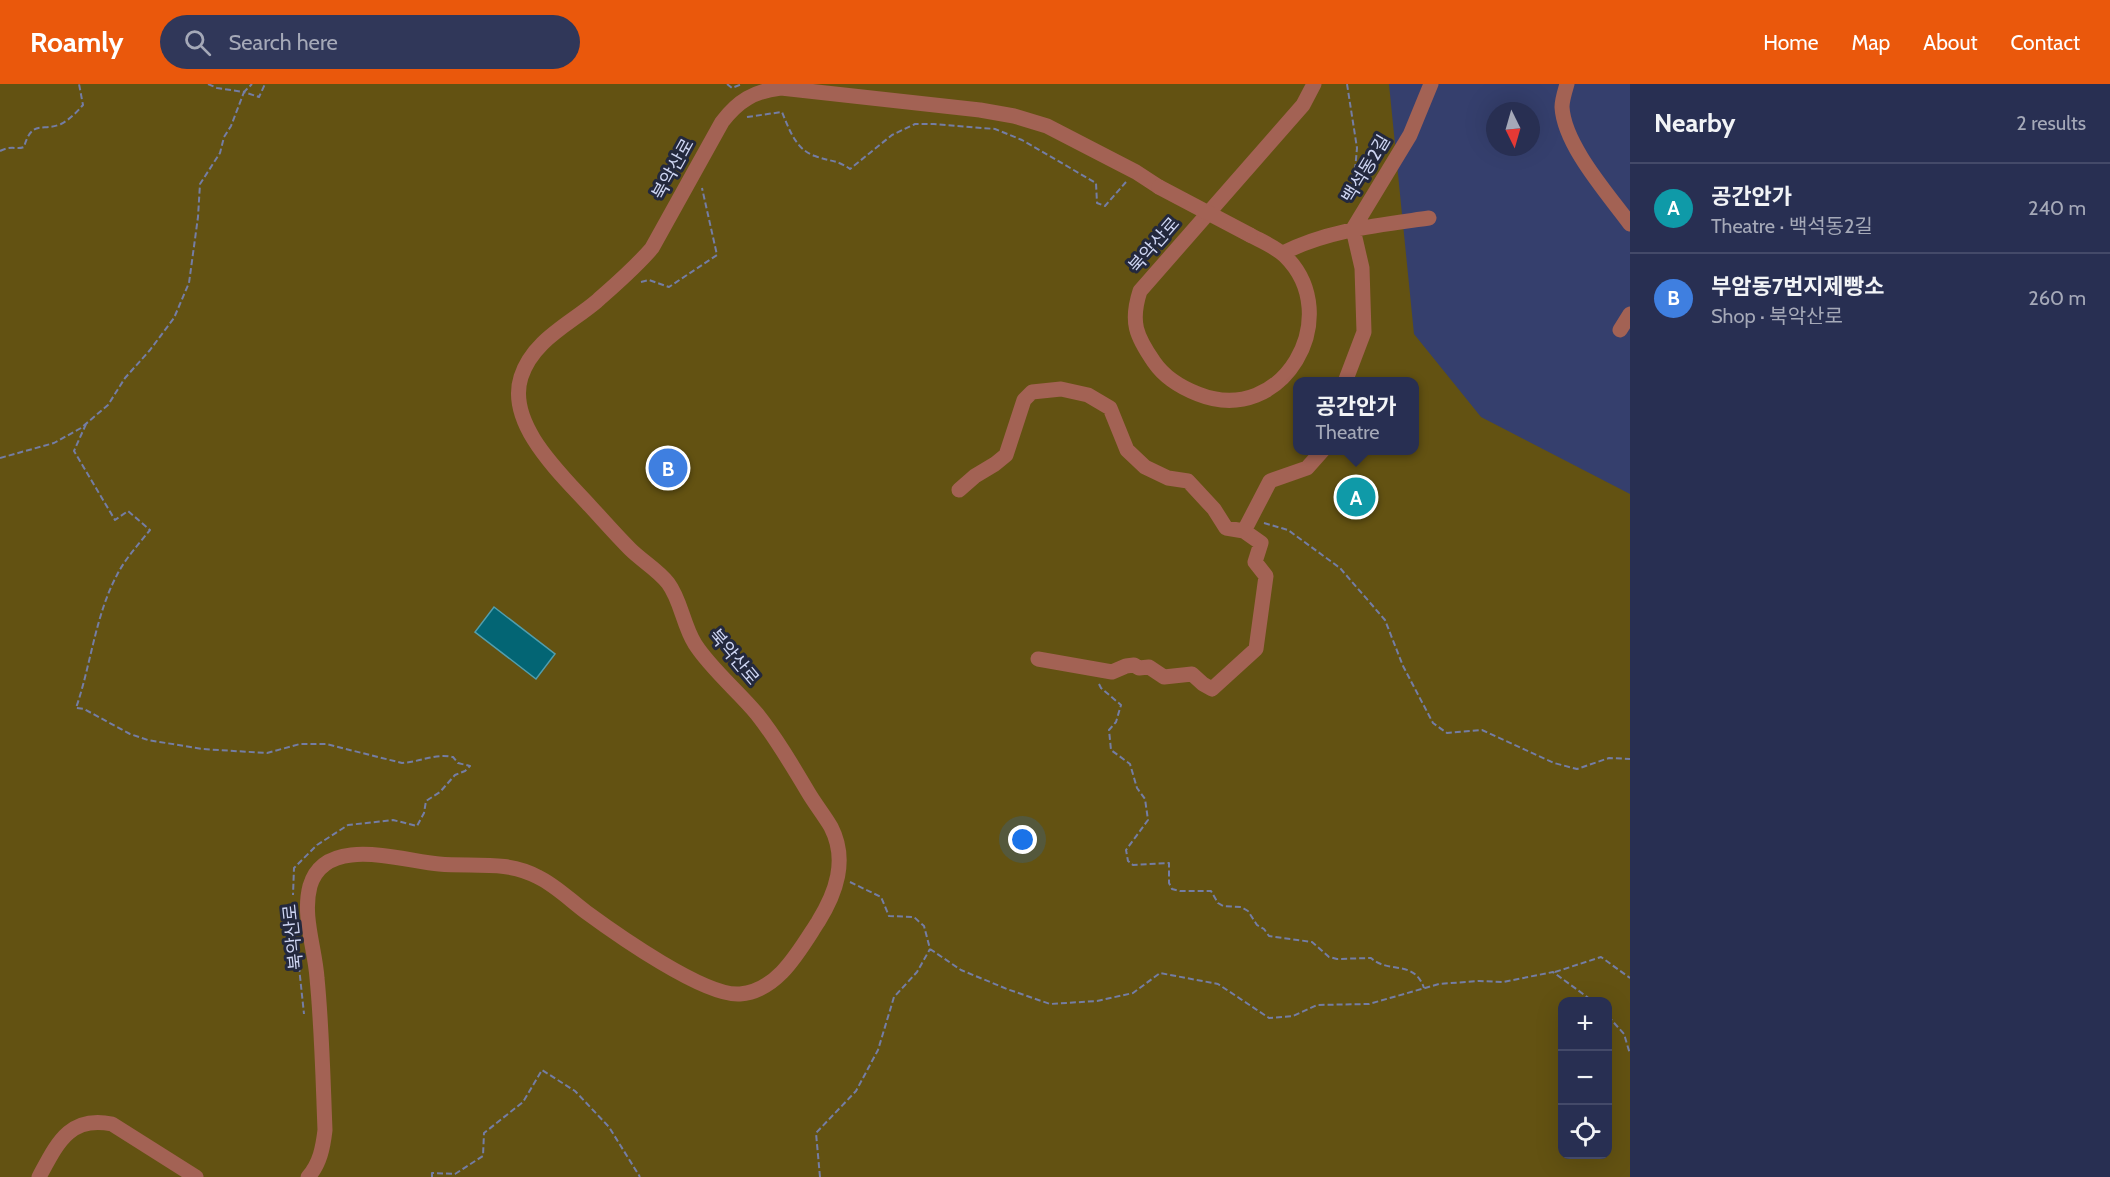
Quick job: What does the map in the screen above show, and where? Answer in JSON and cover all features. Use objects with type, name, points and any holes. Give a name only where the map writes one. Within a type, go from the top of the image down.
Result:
[{"type":"street","name":"북악산로","points":[[308,1177],[319,1159],[324,1144],[325,1130],[318,979],[307,919],[307,902],[314,875],[336,858],[355,854],[378,854],[434,864],[491,864],[518,868],[541,878],[589,914],[692,980],[730,994],[754,992],[764,988],[785,970],[826,910],[834,891],[839,874],[836,841],[830,825],[782,748],[758,716],[696,647],[675,593],[666,579],[632,551],[551,462],[524,422],[519,401],[520,381],[532,356],[550,336],[596,302],[652,248],[722,122],[732,110],[751,95],[780,88],[980,110],[1014,116],[1047,126],[1136,172],[1159,187],[1250,234],[1283,254],[1293,265],[1302,282],[1308,314],[1304,346],[1286,376],[1266,391],[1231,401],[1211,400],[1190,391],[1174,383],[1160,370],[1149,355],[1135,326],[1134,309],[1140,291],[1303,105],[1314,84]]},
{"type":"street","name":"백석동2길","points":[[1347,377],[1364,332],[1362,268],[1353,229],[1410,135],[1431,84]]},
{"type":"street","points":[[1567,84],[1562,107],[1570,139],[1579,156],[1630,224]]},
{"type":"street","points":[[1283,254],[1301,244],[1353,229],[1429,218]]},
{"type":"street","points":[[1620,330],[1630,314]]},
{"type":"street","points":[[959,490],[1006,455],[1024,400],[1032,392],[1061,389],[1088,395],[1110,408],[1128,450],[1145,467],[1168,478],[1188,481],[1214,508],[1226,528],[1247,525]]},
{"type":"street","points":[[1247,525],[1270,481],[1307,468],[1319,455]]},
{"type":"street","points":[[1038,659],[1112,672],[1126,666],[1149,667],[1164,677],[1192,674],[1203,684],[1212,688],[1256,648],[1266,576],[1255,562],[1261,543],[1247,525]]},
{"type":"street","points":[[39,1177],[62,1139],[75,1126],[85,1122],[100,1121],[112,1124],[196,1177]]},
{"type":"path","points":[[0,151],[6,148],[24,147],[27,137],[35,128],[62,124],[75,114],[83,105],[79,84]]},
{"type":"path","points":[[208,84],[259,97],[265,84]]},
{"type":"path","points":[[0,458],[54,443],[86,424],[108,405],[125,378],[174,318],[189,283],[200,184],[220,153],[224,137],[231,126],[244,92],[252,84]]},
{"type":"path","points":[[727,84],[732,88],[742,84]]},
{"type":"path","points":[[1347,84],[1357,148],[1354,182],[1369,175],[1364,186]]},
{"type":"path","points":[[744,117],[782,112],[792,137],[813,156],[839,161],[850,169],[892,135],[915,123],[995,129],[1022,140],[1096,183],[1098,203],[1105,206],[1115,195]]},
{"type":"path","points":[[640,282],[649,280],[669,287],[717,255],[697,167]]},
{"type":"path","points":[[86,424],[74,451],[115,520],[128,511],[150,530],[117,575],[101,612],[85,681],[76,708],[84,709],[130,734],[148,740],[202,749],[267,753],[300,744],[326,744],[402,764],[414,763],[441,754],[453,757],[458,763],[470,766],[455,775],[440,792],[426,801],[424,813],[417,826],[393,820],[348,825],[317,845],[294,868],[293,903]]},
{"type":"path","points":[[1247,525],[1288,530],[1340,568],[1385,620],[1403,666],[1433,723],[1447,733],[1482,730],[1554,764],[1577,769],[1609,758],[1630,759]]},
{"type":"path","points":[[1096,669],[1101,688],[1121,705],[1116,722],[1109,730],[1111,750],[1130,764],[1137,788],[1145,799],[1148,819],[1126,850],[1128,861],[1133,865],[1169,863],[1168,883],[1172,889],[1211,891],[1222,906],[1241,907],[1248,911],[1257,925],[1269,936],[1312,942],[1329,957],[1337,959],[1371,958],[1394,968],[1415,972],[1424,988]]},
{"type":"path","points":[[839,874],[859,888],[881,897],[889,916],[914,917],[924,926],[930,949],[961,970],[1050,1004],[1097,1001],[1133,993],[1160,973],[1218,984],[1269,1018],[1293,1016],[1317,1005],[1369,1004],[1439,984],[1503,982],[1553,972],[1601,957],[1630,978]]},
{"type":"path","points":[[296,942],[305,1021]]},
{"type":"path","points":[[820,1177],[816,1133],[856,1091],[878,1050],[894,998],[917,972],[930,949]]},
{"type":"path","points":[[1553,972],[1587,997]]},
{"type":"path","points":[[1612,1020],[1624,1034],[1630,1054]]},
{"type":"path","points":[[432,1177],[432,1173],[455,1174],[483,1156],[484,1133],[523,1102],[542,1070],[575,1091],[609,1127],[640,1177]]},
{"type":"shaded area","points":[[0,84],[1389,84],[1414,334],[1481,417],[1630,494],[1630,1177],[0,1177]]},
{"type":"building","points":[[494,607],[555,654],[536,679],[475,632]]},
{"type":"place","name":"부암동7번지제빵소","points":[[668,468]]},
{"type":"place","name":"공간안가","points":[[1356,497]]}]
